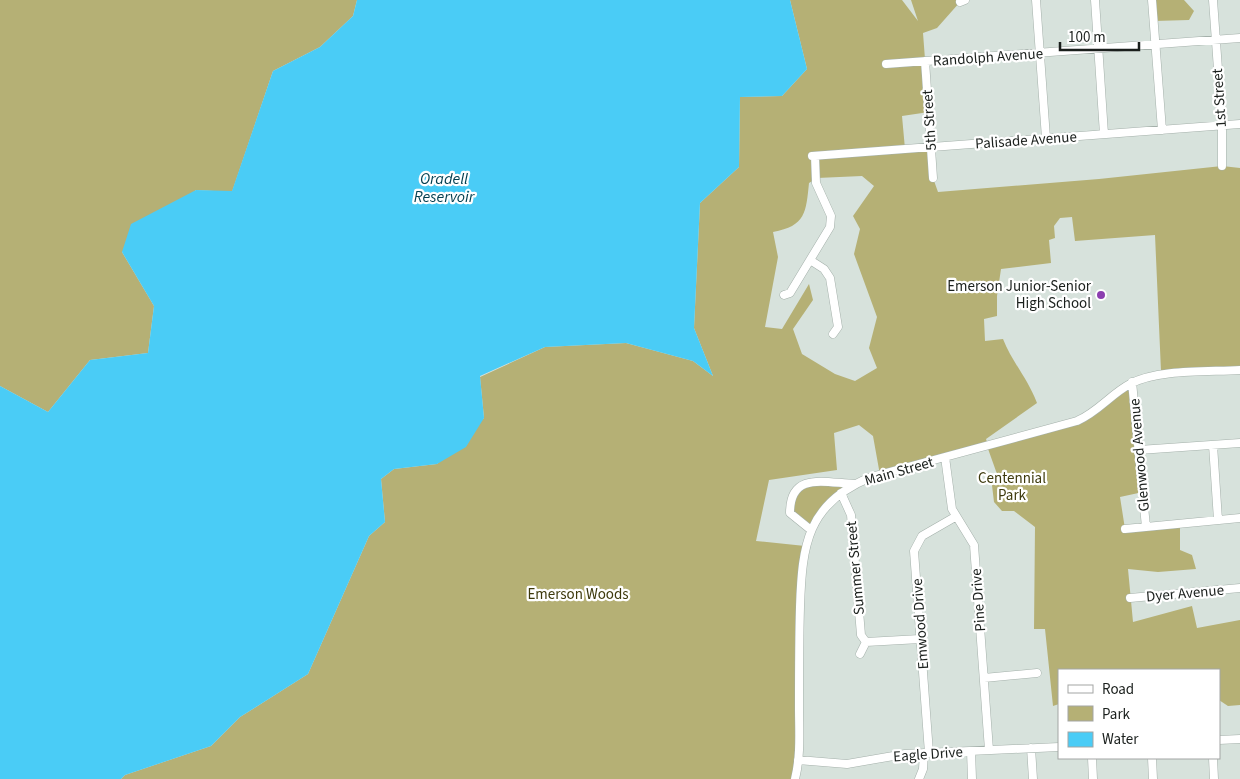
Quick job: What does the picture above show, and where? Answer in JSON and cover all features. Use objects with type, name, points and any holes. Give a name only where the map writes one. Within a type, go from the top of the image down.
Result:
[{"type":"street","points":[[1036,0],[1046,138]]},
{"type":"street","points":[[1095,0],[1104,134]]},
{"type":"street","points":[[1152,0],[1162,130]]},
{"type":"street","name":"1st Street","points":[[1213,0],[1222,125],[1222,166]]},
{"type":"street","name":"Randolph Avenue","points":[[886,64],[1240,38]]},
{"type":"street","name":"5th Street","points":[[925,61],[933,178]]},
{"type":"street","name":"Palisade Avenue","points":[[810,260],[828,232],[831,221],[829,210],[816,183],[813,156],[1240,124]]},
{"type":"street","points":[[784,296],[790,293],[810,260],[824,269],[830,278],[838,328],[833,334]]},
{"type":"street","name":"Main Street","points":[[794,779],[798,760],[801,567],[805,546],[811,530],[822,512],[841,493],[871,477],[1077,421],[1094,412],[1132,382],[1157,375],[1240,370]]},
{"type":"street","name":"Glenwood Avenue","points":[[1132,382],[1146,527]]},
{"type":"street","points":[[1139,450],[1240,444]]},
{"type":"street","points":[[1213,445],[1218,520]]},
{"type":"street","name":"Pine Drive","points":[[945,457],[955,517],[969,534],[974,545],[989,750]]},
{"type":"street","points":[[811,530],[790,513],[790,498],[799,486],[810,482],[855,484]]},
{"type":"street","name":"Summer Street","points":[[841,493],[850,515],[861,635],[866,642]]},
{"type":"street","name":"Emwood Drive","points":[[919,779],[927,753],[914,555],[915,545],[922,536],[955,517]]},
{"type":"street","points":[[1125,529],[1240,518]]},
{"type":"street","name":"Dyer Avenue","points":[[1130,598],[1240,588]]},
{"type":"street","points":[[860,654],[866,642],[920,639]]},
{"type":"street","points":[[984,678],[1038,673]]},
{"type":"street","points":[[1220,740],[1240,739]]},
{"type":"street","name":"Eagle Drive","points":[[798,760],[847,764],[890,756],[927,753],[1058,747]]},
{"type":"street","points":[[1031,748],[1033,779]]},
{"type":"street","points":[[971,751],[972,779]]},
{"type":"street","points":[[1092,759],[1093,779]]},
{"type":"street","points":[[1152,759],[1153,779]]},
{"type":"street","points":[[1213,759],[1214,779]]},
{"type":"green space","points":[[0,0],[357,0],[353,16],[320,47],[273,71],[232,192],[196,190],[122,252],[154,306],[148,353],[90,360],[48,412],[0,386]]},
{"type":"green space","points":[[790,0],[902,0],[918,21],[911,0],[965,0],[960,2],[937,28],[923,33],[929,112],[902,116],[905,149],[931,147],[933,178],[938,192],[1099,179],[1222,166],[1240,168],[1240,370],[1157,375],[1161,371],[1155,235],[1075,241],[1072,217],[1060,218],[1054,226],[1055,238],[1049,240],[1051,263],[1001,269],[997,296],[997,316],[984,319],[985,341],[1003,339],[1037,403],[986,439],[988,445],[1077,421],[1132,382],[1143,492],[1120,497],[1125,529],[1180,524],[1180,550],[1192,555],[1196,569],[1158,572],[1128,569],[1133,622],[1192,606],[1197,628],[1240,620],[1240,705],[1228,706],[1220,701],[1220,669],[1058,669],[1058,704],[1053,706],[1045,629],[1034,629],[1035,527],[1014,511],[1002,511],[994,502],[991,477],[997,474],[987,446],[880,475],[873,436],[859,425],[834,433],[837,470],[769,480],[756,541],[805,546],[794,779],[121,779],[125,775],[211,746],[240,717],[308,674],[369,536],[385,522],[381,479],[394,469],[437,464],[484,418],[480,377],[545,347],[626,343],[693,361],[713,376],[694,328],[700,203],[739,167],[740,97],[782,96],[807,69]],"holes":[[[862,176],[874,186],[853,216],[860,229],[854,254],[877,317],[869,348],[877,368],[855,381],[835,374],[802,354],[793,329],[813,300],[809,284],[782,329],[765,327],[778,257],[773,232],[798,222],[805,210],[809,183],[817,178]]]},
{"type":"green space","points":[[1152,0],[1184,0],[1194,11],[1189,20],[1154,21]]},
{"type":"green space","points":[[855,484],[841,493],[811,530],[790,513],[799,486]]},
{"type":"water","name":"Oradell Reservoir","points":[[357,0],[790,0],[807,69],[782,96],[740,97],[739,167],[700,203],[694,328],[713,376],[693,361],[626,343],[545,347],[480,376],[484,418],[466,447],[437,464],[394,469],[381,479],[385,522],[369,536],[308,674],[240,717],[211,746],[125,775],[121,779],[0,779],[0,386],[48,412],[90,360],[148,353],[154,306],[122,252],[131,224],[196,190],[232,191],[273,71],[320,47],[353,16]]},
{"type":"place","name":"Emerson Junior-Senior High School","points":[[1101,295]]},
{"type":"park label","name":"Centennial Park","points":[[1012,486]]},
{"type":"park label","name":"Emerson Woods","points":[[578,594]]}]
